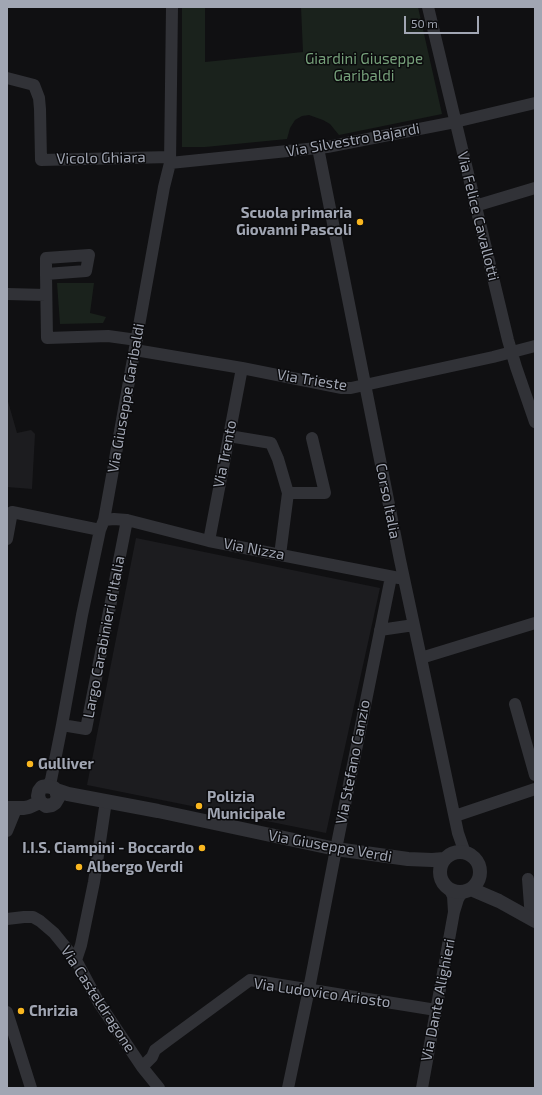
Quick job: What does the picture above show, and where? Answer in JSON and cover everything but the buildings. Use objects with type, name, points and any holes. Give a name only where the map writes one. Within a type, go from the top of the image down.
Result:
[{"type":"street","name":"Via Giuseppe Garibaldi","points":[[54,792],[51,780],[82,615],[102,525],[170,160],[172,7]]},
{"type":"street","name":"Via Felice Cavallotti","points":[[428,7],[511,352],[535,422]]},
{"type":"street","name":"Vicolo Ghiara","points":[[7,78],[34,85],[40,109],[41,160],[170,160]]},
{"type":"street","name":"Via Silvestro Bajardi","points":[[170,160],[339,145],[455,122],[535,103]]},
{"type":"street","name":"Corso Italia","points":[[318,148],[364,385],[404,579],[458,833],[466,853]]},
{"type":"street","points":[[475,206],[535,188]]},
{"type":"street","points":[[7,294],[46,295],[46,274]]},
{"type":"street","name":"Via Trieste","points":[[46,295],[47,338],[108,336],[136,345],[342,388],[351,388],[535,346]]},
{"type":"street","name":"Via Trento","points":[[209,541],[242,368]]},
{"type":"street","points":[[229,436],[271,443],[278,459],[288,493],[280,555]]},
{"type":"street","points":[[288,493],[325,493],[312,438]]},
{"type":"street","name":"Via Nizza","points":[[7,540],[12,512],[102,525],[114,519],[126,520],[209,541],[404,579]]},
{"type":"street","name":"Largo Carabinieri d'Italia","points":[[62,725],[86,729],[126,520]]},
{"type":"street","name":"Via Stefano Canzio","points":[[288,1088],[309,989],[390,577]]},
{"type":"street","points":[[421,658],[535,623]]},
{"type":"street","points":[[380,630],[414,625]]},
{"type":"street","points":[[515,704],[535,775]]},
{"type":"street","points":[[455,816],[535,789]]},
{"type":"street","name":"Via Giuseppe Verdi","points":[[12,811],[29,807],[40,802],[44,805],[50,806],[52,805],[54,792],[158,811],[336,849],[408,859],[444,859]]},
{"type":"street","points":[[76,960],[81,945],[94,882],[106,802]]},
{"type":"street","points":[[7,831],[12,811]]},
{"type":"street","points":[[499,901],[486,888],[480,875],[479,866],[470,855],[466,853],[454,853],[444,859],[440,869],[440,876],[443,884],[499,901],[533,920]]},
{"type":"street","name":"Via Giuseppe Verdi","points":[[408,859],[440,876]]},
{"type":"street","points":[[461,890],[478,882],[480,875]]},
{"type":"street","points":[[528,879],[533,920]]},
{"type":"street","name":"Via Dante Alighieri","points":[[422,1088],[454,912],[453,896],[461,890]]},
{"type":"street","name":"Via Casteldragone","points":[[7,919],[33,917],[40,920],[54,933],[76,960],[99,1003],[142,1067],[159,1088]]},
{"type":"street","name":"Via Ludovico Ariosto","points":[[142,1067],[152,1057],[155,1050],[250,980],[436,1010]]},
{"type":"street","points":[[7,1012],[31,1088]]},
{"type":"shaded area","points":[[7,398],[17,433],[31,430],[35,434],[32,489],[7,487]]},
{"type":"shaded area","points":[[136,538],[380,588],[326,833],[87,785]]},
{"type":"green space","name":"Giardini Giuseppe Garibaldi","points":[[182,7],[205,7],[205,62],[303,52],[301,7],[418,7],[442,114],[339,135],[330,124],[309,115],[302,116],[295,120],[290,128],[287,139],[205,147],[182,147]]},
{"type":"green space","points":[[57,283],[94,283],[90,313],[106,317],[103,323],[60,324]]},
{"type":"place","name":"Scuola primaria Giovanni Pascoli","points":[[360,222]]},
{"type":"place","name":"Gulliver","points":[[30,764]]},
{"type":"place","name":"Polizia Municipale","points":[[199,806]]},
{"type":"place","name":"I.I.S. Ciampini - Boccardo","points":[[202,848]]},
{"type":"place","name":"Albergo Verdi","points":[[79,867]]},
{"type":"place","name":"Chrizia","points":[[21,1011]]}]
